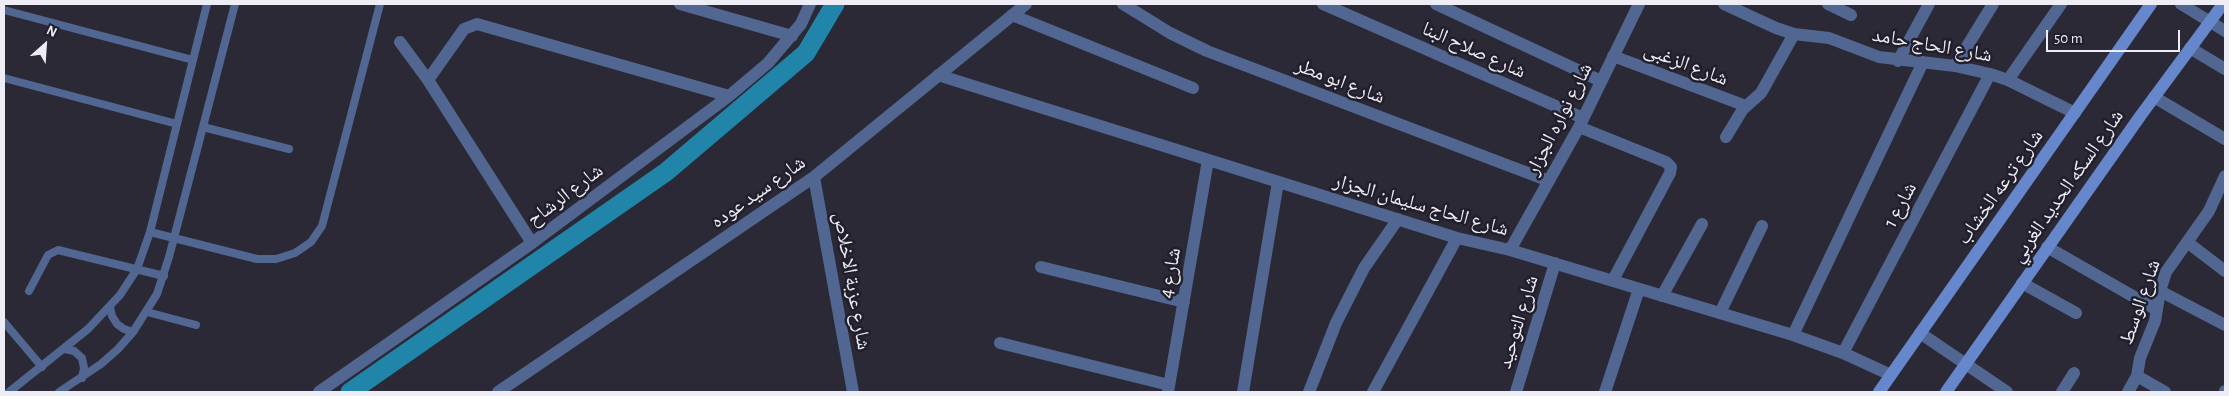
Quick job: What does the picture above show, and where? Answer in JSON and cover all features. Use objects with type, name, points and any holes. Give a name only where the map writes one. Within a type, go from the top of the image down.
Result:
[{"type":"street","points":[[680,4],[792,36]]},
{"type":"street","name":"شارع الرشاح","points":[[319,392],[532,243],[729,96],[768,63],[792,36],[801,24],[810,4]]},
{"type":"street","name":"شارع سيد عوده","points":[[498,392],[814,177],[1026,4]]},
{"type":"street","name":"شارع ابو مطر","points":[[1123,4],[1170,33],[1207,51],[1549,180]]},
{"type":"street","name":"شارع صلاح البنا","points":[[1322,4],[1666,162],[1671,167],[1670,173],[1613,280]]},
{"type":"street","points":[[1436,4],[1601,81]]},
{"type":"street","name":"شارع نواره الجزار","points":[[1510,250],[1581,122],[1638,4]]},
{"type":"street","name":"شارع الحاج حامد","points":[[1724,4],[1776,28],[1794,34],[1830,38],[1860,51],[1898,61],[1955,66],[1990,74],[2008,80],[2074,113]]},
{"type":"street","points":[[1828,4],[1851,15]]},
{"type":"street","points":[[1898,61],[1929,4]]},
{"type":"street","points":[[1955,66],[1993,4]]},
{"type":"street","points":[[2008,80],[2061,4]]},
{"type":"street","name":"شارع ترعه الخشاب","points":[[1879,392],[2151,4]]},
{"type":"street","points":[[2181,4],[2225,31]]},
{"type":"street","name":"شارع السكه الحديد الغربي","points":[[1946,392],[2047,247],[2222,4]]},
{"type":"street","points":[[1012,15],[1193,88]]},
{"type":"street","points":[[428,80],[464,29],[477,24],[729,96]]},
{"type":"street","points":[[1726,137],[1746,106],[1762,93],[1794,34]]},
{"type":"street","points":[[400,42],[428,80],[532,243]]},
{"type":"street","points":[[2190,48],[2225,69]]},
{"type":"street","name":"شارع الزغبى","points":[[1613,56],[1746,106]]},
{"type":"street","points":[[1793,336],[1923,62]]},
{"type":"street","name":"شارع 1","points":[[1843,353],[1990,74]]},
{"type":"street","name":"شارع الحاج سليمان الجزار","points":[[938,75],[1457,238],[1510,250],[1720,313],[1843,353],[1891,375]]},
{"type":"street","points":[[2154,97],[2225,138]]},
{"type":"street","name":"شارع 4","points":[[1169,389],[1208,160]]},
{"type":"street","name":"شارع الوسط","points":[[2128,392],[2137,376],[2140,358],[2155,321],[2160,291],[2166,272],[2222,194],[2225,176]]},
{"type":"street","name":"شارع عزبة الاخلاص","points":[[814,177],[853,392]]},
{"type":"street","points":[[1243,392],[1278,182]]},
{"type":"street","points":[[1309,392],[1336,323],[1364,268],[1398,219]]},
{"type":"street","points":[[1662,296],[1702,224]]},
{"type":"street","points":[[1720,313],[1762,226]]},
{"type":"street","points":[[1373,392],[1457,238]]},
{"type":"street","points":[[2187,242],[2225,271]]},
{"type":"street","points":[[2047,247],[2157,310]]},
{"type":"street","name":"شارع التوحيد","points":[[1516,392],[1555,263]]},
{"type":"street","points":[[1041,267],[1184,302]]},
{"type":"street","points":[[2022,283],[2076,313]]},
{"type":"street","points":[[1605,392],[1640,289]]},
{"type":"street","points":[[2160,291],[2225,325]]},
{"type":"street","points":[[1920,333],[2008,392]]},
{"type":"street","points":[[1000,343],[1169,389]]},
{"type":"street","points":[[2062,392],[2074,373]]},
{"type":"street","points":[[2137,376],[2165,392]]},
{"type":"lane","points":[[14,13],[16,4]]},
{"type":"lane","points":[[9,392],[65,349],[110,307],[137,269],[150,232],[207,4]]},
{"type":"lane","points":[[59,392],[82,378],[118,349],[147,312],[164,276],[235,4]]},
{"type":"lane","points":[[150,232],[257,258],[276,259],[295,253],[311,242],[322,226],[380,4]]},
{"type":"lane","points":[[4,10],[193,60]]},
{"type":"lane","points":[[4,78],[178,124]]},
{"type":"lane","points":[[203,127],[289,150]]},
{"type":"lane","points":[[29,291],[48,255],[58,250],[164,276]]},
{"type":"lane","points":[[110,307],[112,316],[117,324],[133,332]]},
{"type":"lane","points":[[147,312],[196,325]]},
{"type":"lane","points":[[4,322],[42,367]]},
{"type":"lane","points":[[65,349],[74,351],[82,358],[84,368],[82,378]]},
{"type":"waterway","points":[[350,392],[666,172],[806,53],[835,4]]}]
